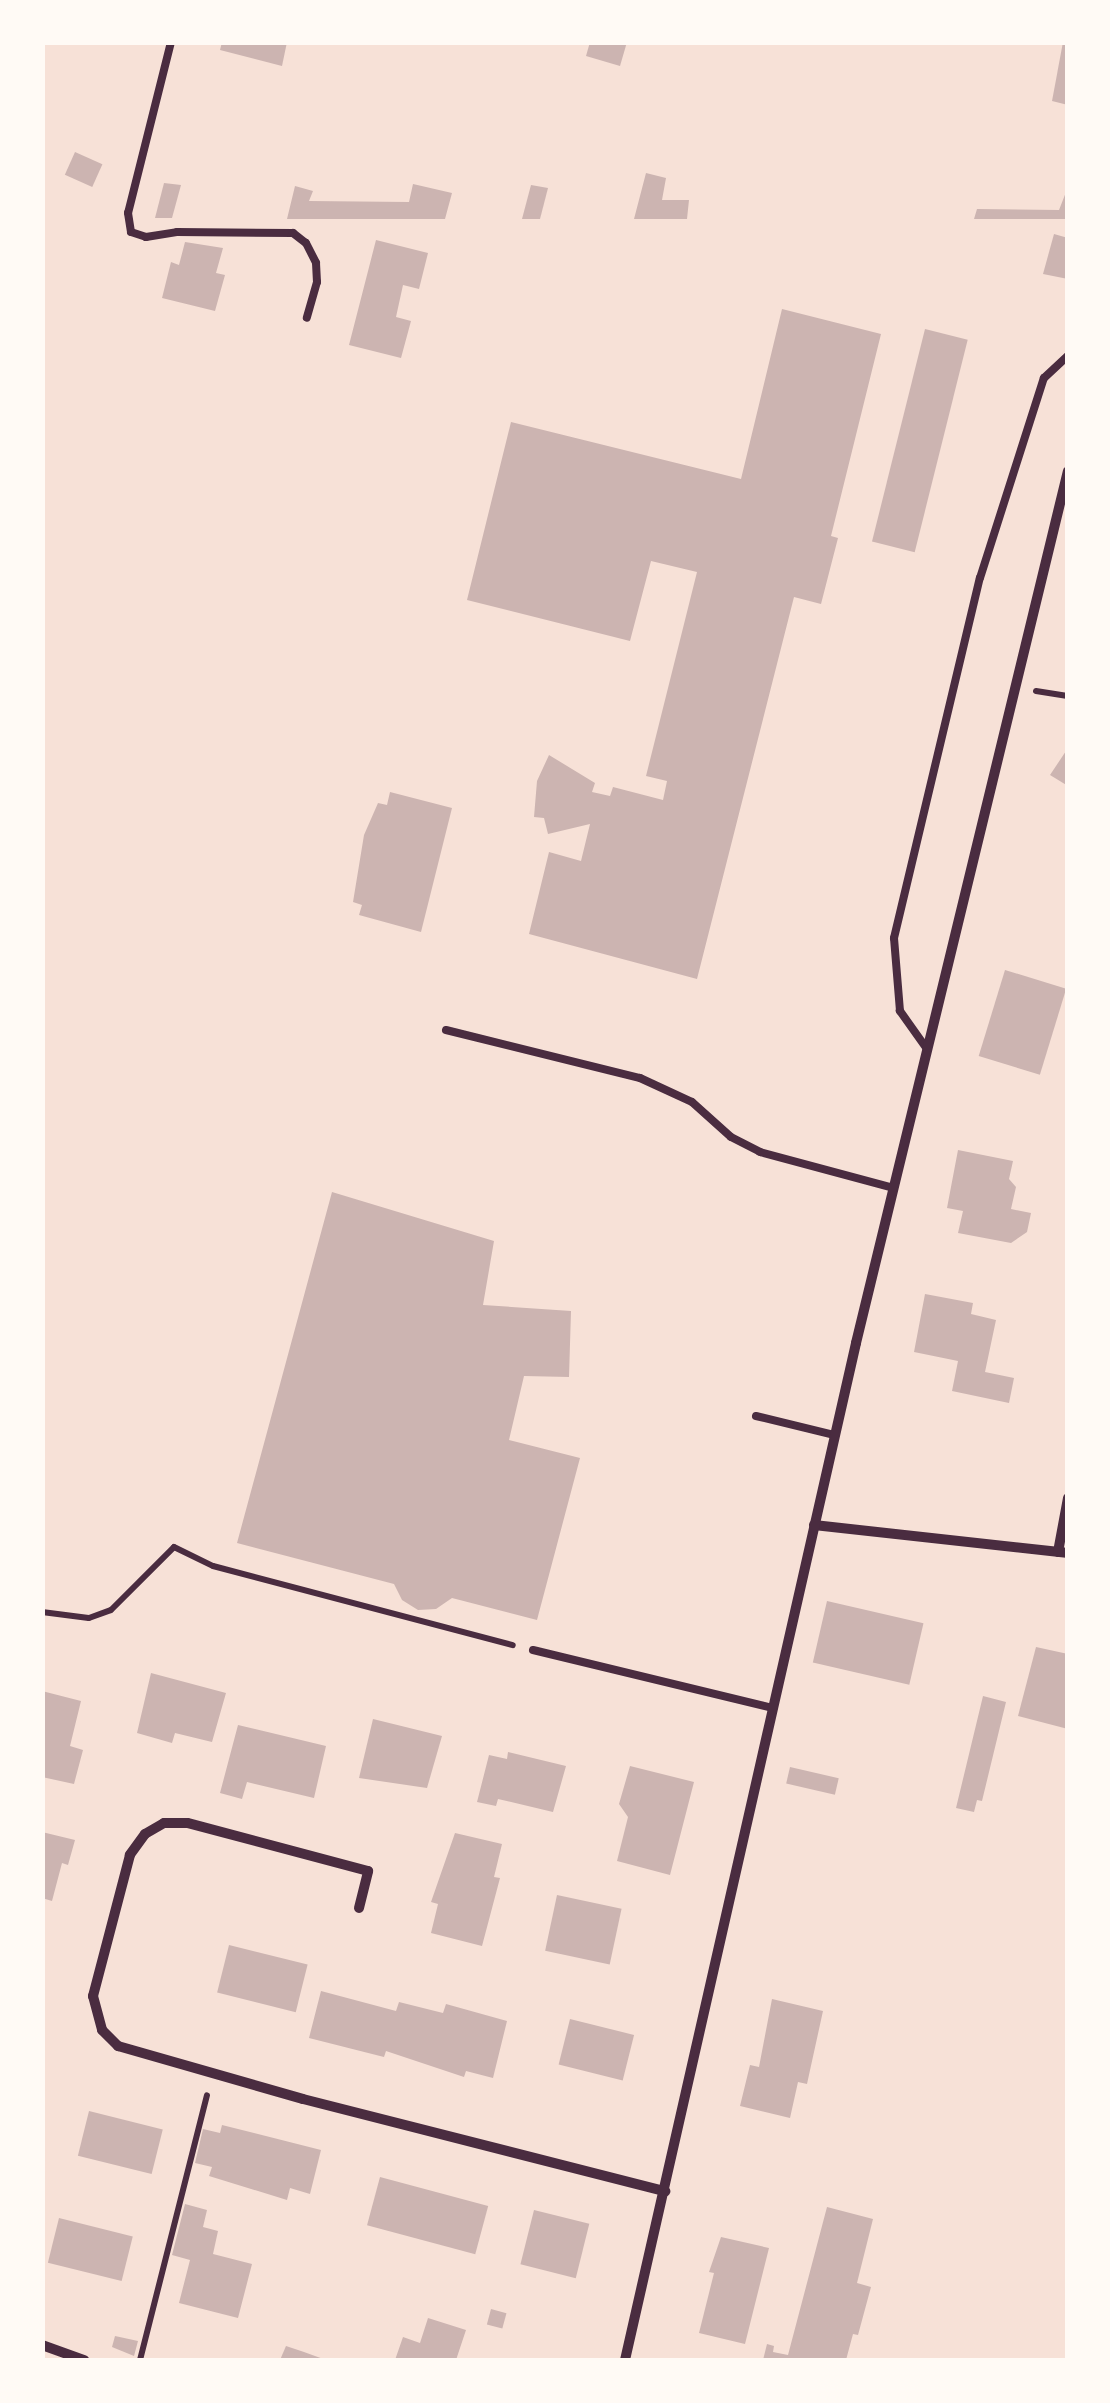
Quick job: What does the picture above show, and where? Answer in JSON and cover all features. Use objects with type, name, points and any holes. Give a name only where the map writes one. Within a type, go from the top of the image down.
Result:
[{"type":"street","points":[[625,2360],[834,1435],[1068,471]]},
{"type":"street","points":[[814,1525],[1062,1552],[1068,1498]]},
{"type":"street","points":[[359,1908],[368,1871],[187,1823],[164,1823],[145,1834],[130,1855],[94,1996],[102,2030],[118,2046],[666,2191]]},
{"type":"street","points":[[42,2345],[84,2360]]},
{"type":"lane","points":[[171,42],[128,213],[132,232],[146,237],[178,232],[293,233],[306,243],[316,263],[317,282],[306,318]]},
{"type":"lane","points":[[928,1049],[900,1011],[894,938],[980,578],[1044,378],[1068,356]]},
{"type":"lane","points":[[446,1030],[640,1078],[692,1102],[730,1137],[760,1152],[894,1188]]},
{"type":"lane","points":[[756,1416],[834,1435]]},
{"type":"lane","points":[[534,1650],[773,1708]]},
{"type":"path","points":[[42,1612],[88,1618],[112,1610],[174,1547],[213,1566],[534,1650]]},
{"type":"path","points":[[140,2360],[213,2073]]},
{"type":"building","points":[[222,42],[287,42],[282,66],[220,50]]},
{"type":"building","points":[[590,42],[627,42],[620,66],[586,56]]},
{"type":"building","points":[[1063,42],[1068,42],[1068,105],[1052,101]]},
{"type":"building","points":[[75,152],[102,164],[92,187],[65,175]]},
{"type":"building","points":[[646,173],[666,178],[662,200],[689,200],[687,219],[634,219]]},
{"type":"building","points":[[164,183],[181,185],[172,218],[155,218]]},
{"type":"building","points":[[413,184],[452,193],[445,219],[287,219],[295,186],[313,191],[309,201],[409,202]]},
{"type":"building","points":[[531,185],[548,188],[540,219],[522,219]]},
{"type":"building","points":[[1068,187],[1068,219],[974,219],[977,209],[1059,210]]},
{"type":"building","points":[[1054,234],[1068,238],[1068,279],[1043,274]]},
{"type":"building","points":[[376,240],[428,253],[419,289],[403,285],[396,317],[411,321],[401,358],[349,345]]},
{"type":"building","points":[[185,242],[223,248],[216,273],[225,275],[215,311],[162,298],[171,262],[179,265]]},
{"type":"building","points":[[782,309],[881,334],[831,536],[838,538],[821,604],[794,597],[697,979],[529,934],[549,852],[581,861],[590,824],[548,834],[544,818],[534,817],[537,781],[549,755],[595,783],[592,792],[610,796],[613,787],[663,800],[667,781],[646,776],[697,572],[651,561],[630,641],[467,600],[511,422],[741,479]]},
{"type":"building","points":[[925,329],[968,340],[915,552],[872,541]]},
{"type":"building","points":[[1068,748],[1068,786],[1050,775]]},
{"type":"building","points":[[390,792],[452,808],[421,932],[359,915],[362,905],[353,902],[364,835],[378,803],[387,805]]},
{"type":"building","points":[[1005,970],[1066,989],[1040,1075],[979,1056]]},
{"type":"building","points":[[958,1150],[1013,1161],[1009,1179],[1016,1187],[1011,1209],[1031,1213],[1027,1232],[1011,1243],[958,1233],[963,1211],[947,1208]]},
{"type":"building","points":[[332,1192],[494,1241],[483,1305],[571,1311],[569,1377],[524,1376],[509,1440],[580,1458],[537,1620],[452,1598],[436,1609],[418,1610],[402,1600],[394,1584],[237,1543]]},
{"type":"building","points":[[925,1294],[973,1303],[971,1314],[996,1320],[985,1372],[1014,1378],[1009,1403],[952,1391],[958,1361],[914,1352]]},
{"type":"building","points":[[827,1601],[923,1623],[909,1685],[813,1662]]},
{"type":"building","points":[[1036,1647],[1068,1654],[1068,1729],[1018,1716]]},
{"type":"building","points":[[151,1673],[226,1693],[212,1742],[175,1733],[172,1743],[137,1733]]},
{"type":"building","points":[[42,1691],[81,1701],[70,1746],[83,1750],[74,1784],[42,1777]]},
{"type":"building","points":[[983,1696],[1006,1702],[982,1801],[977,1800],[974,1812],[956,1808]]},
{"type":"building","points":[[373,1719],[442,1736],[427,1788],[359,1778]]},
{"type":"building","points":[[238,1725],[326,1746],[314,1798],[247,1782],[242,1799],[220,1793]]},
{"type":"building","points":[[508,1752],[566,1766],[553,1812],[498,1799],[496,1806],[477,1802],[489,1755],[507,1759]]},
{"type":"building","points":[[630,1766],[694,1782],[670,1875],[617,1861],[628,1817],[619,1804]]},
{"type":"building","points":[[790,1767],[839,1778],[835,1795],[786,1784]]},
{"type":"building","points":[[42,1832],[75,1840],[68,1865],[62,1863],[52,1901],[42,1898]]},
{"type":"building","points":[[455,1833],[502,1844],[494,1877],[500,1878],[482,1946],[431,1933],[438,1904],[431,1902]]},
{"type":"building","points":[[557,1895],[622,1909],[610,1964],[545,1951]]},
{"type":"building","points":[[229,1945],[308,1965],[296,2012],[217,1993]]},
{"type":"building","points":[[321,1991],[396,2011],[399,2002],[443,2013],[446,2004],[507,2021],[493,2078],[466,2071],[464,2077],[386,2051],[384,2057],[309,2038]]},
{"type":"building","points":[[772,1999],[823,2011],[807,2084],[798,2082],[790,2118],[740,2106],[750,2065],[759,2067]]},
{"type":"building","points":[[570,2019],[634,2035],[623,2081],[559,2065]]},
{"type":"building","points":[[89,2111],[163,2129],[152,2174],[78,2156]]},
{"type":"building","points":[[222,2125],[321,2150],[310,2194],[290,2188],[287,2200],[209,2176],[212,2167],[195,2163],[203,2129],[220,2133]]},
{"type":"building","points":[[380,2177],[488,2206],[475,2254],[367,2225]]},
{"type":"building","points":[[185,2204],[207,2210],[203,2227],[218,2231],[213,2254],[252,2264],[238,2318],[179,2303],[190,2260],[172,2255]]},
{"type":"building","points":[[827,2207],[873,2219],[857,2283],[871,2287],[858,2335],[853,2334],[846,2360],[763,2360],[767,2344],[774,2346],[773,2352],[788,2355]]},
{"type":"building","points":[[534,2210],[589,2224],[576,2278],[520,2264]]},
{"type":"building","points":[[59,2218],[133,2236],[122,2281],[48,2263]]},
{"type":"building","points":[[721,2237],[769,2248],[745,2344],[699,2333],[714,2273],[709,2272]]},
{"type":"building","points":[[491,2309],[506,2313],[502,2329],[487,2324]]},
{"type":"building","points":[[428,2318],[466,2330],[456,2360],[395,2360],[403,2337],[420,2343]]},
{"type":"building","points":[[115,2336],[138,2341],[134,2356],[112,2347]]},
{"type":"building","points":[[286,2346],[304,2352],[326,2360],[280,2360]]}]
